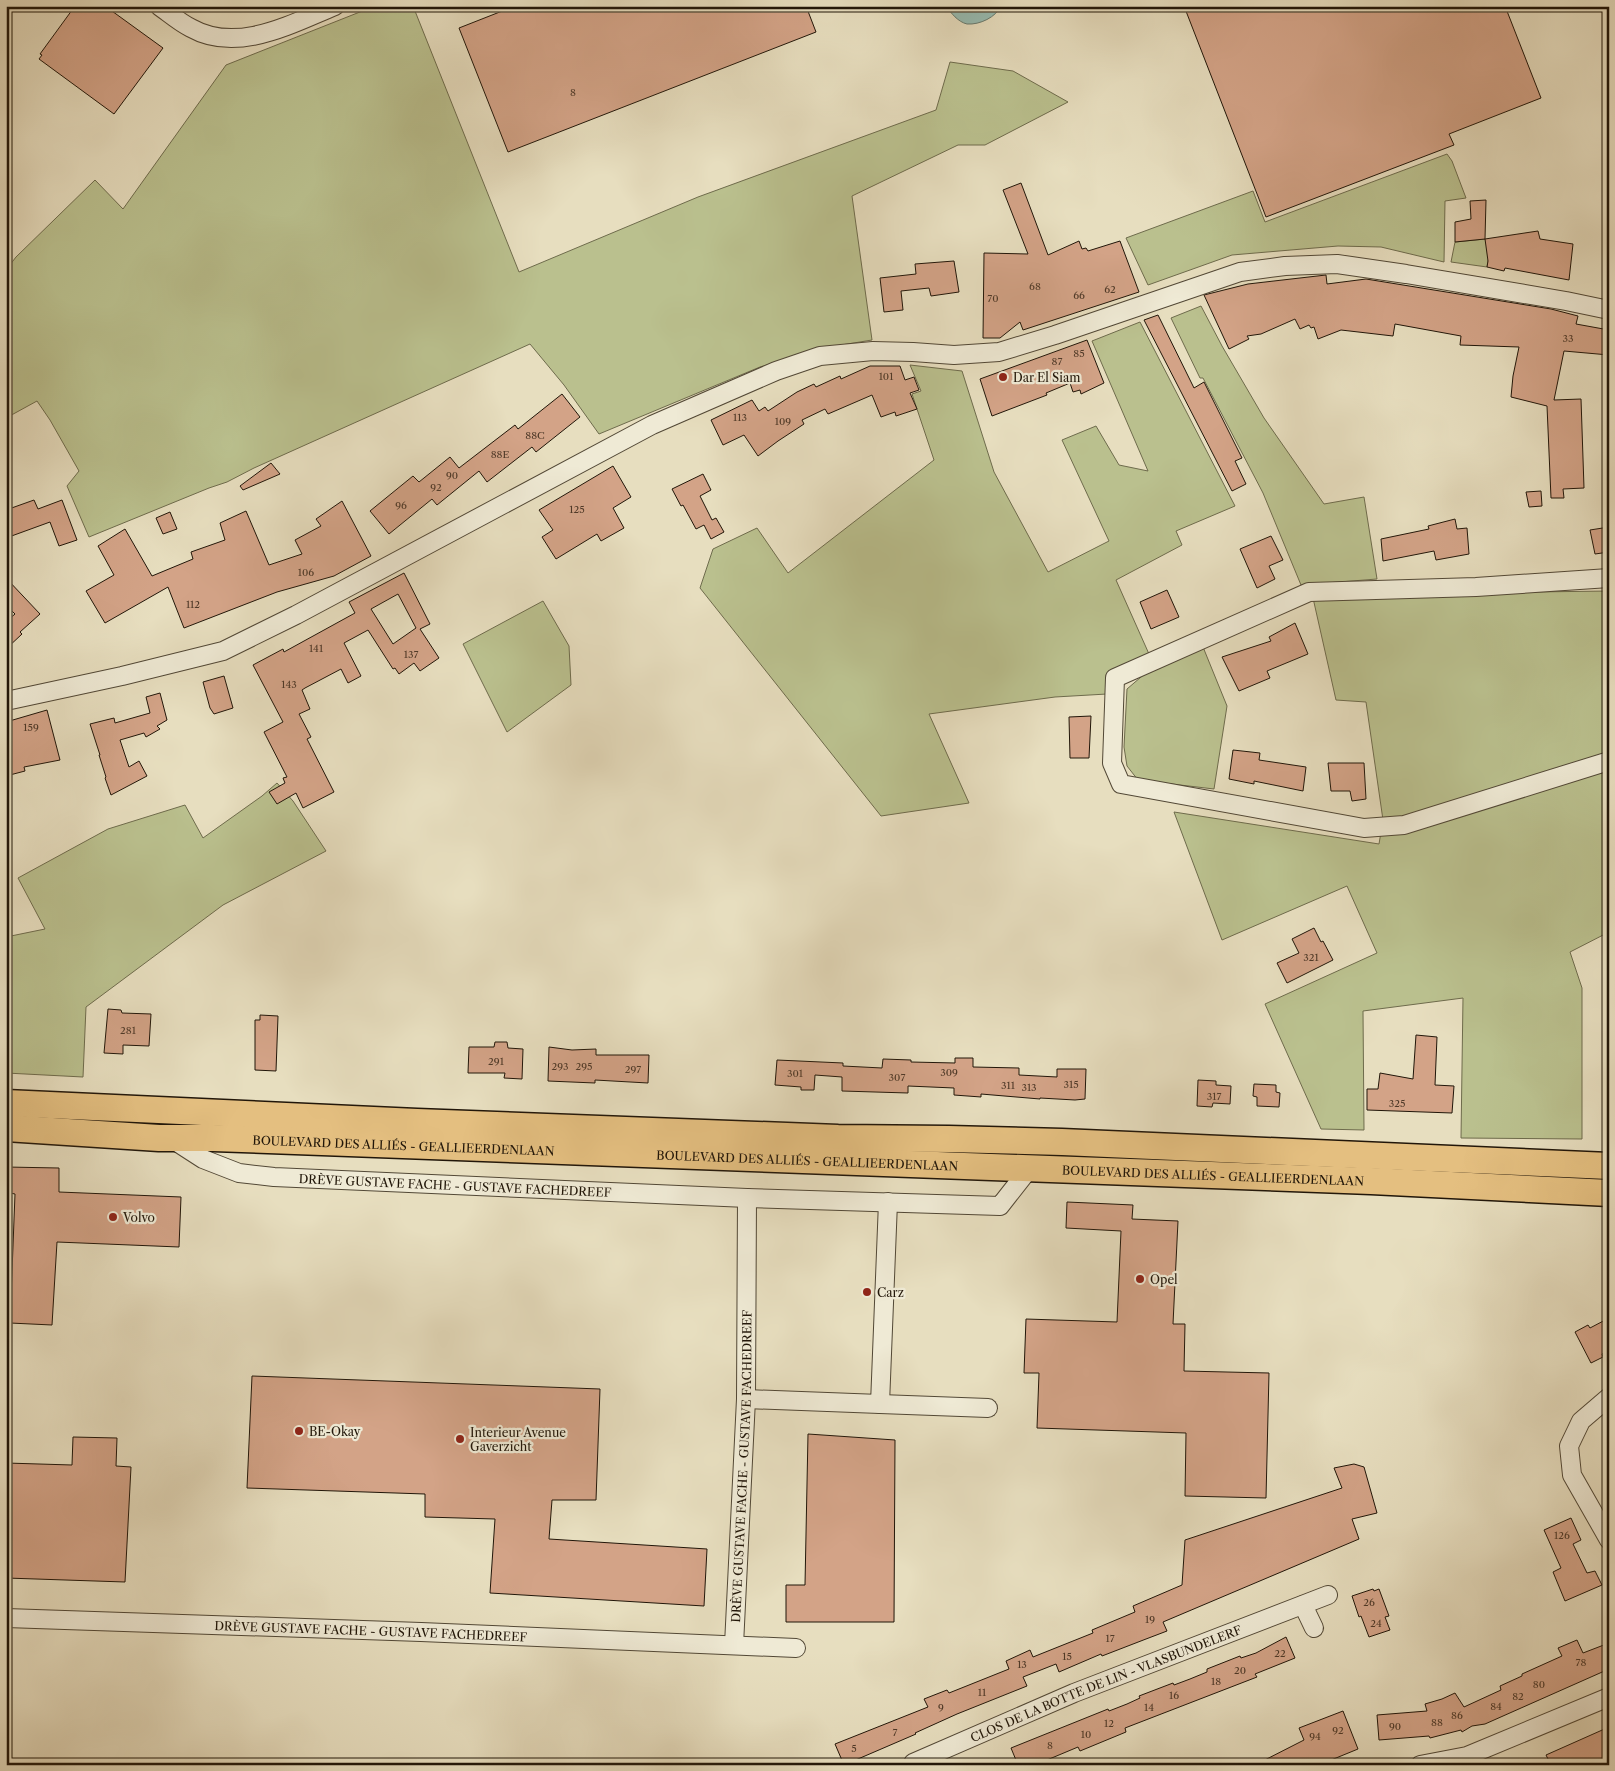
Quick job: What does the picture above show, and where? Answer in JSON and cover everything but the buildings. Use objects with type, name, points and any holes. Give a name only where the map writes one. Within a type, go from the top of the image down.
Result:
[{"type":"highway","name":"BOULEVARD DES ALLIÉS - GEALLIEERDENLAAN","points":[[6,1103],[407,1122],[838,1138],[1071,1142],[1609,1166]]},
{"type":"highway","name":"BOULEVARD DES ALLIÉS - GEALLIEERDENLAAN","points":[[6,1128],[172,1138],[1371,1181],[1609,1193]]},
{"type":"street","points":[[159,6],[191,29],[218,38],[241,38],[274,31],[335,6]]},
{"type":"street","points":[[6,701],[122,676],[223,651],[296,615],[652,425],[776,371],[820,356],[873,351],[954,355],[999,352],[1055,335],[1240,272],[1285,266],[1337,264],[1609,310]]},
{"type":"street","points":[[1609,578],[1476,587],[1309,592],[1115,678],[1112,763],[1121,784],[1364,828],[1404,825],[1609,761]]},
{"type":"street","name":"DRÈVE GUSTAVE FACHE - GUSTAVE FACHEDREEF","points":[[172,1138],[203,1159],[239,1173],[274,1177],[747,1198],[1000,1206],[1029,1169]]},
{"type":"street","name":"DRÈVE GUSTAVE FACHE - GUSTAVE FACHEDREEF","points":[[734,1645],[746,1399],[747,1198]]},
{"type":"street","points":[[880,1404],[888,1202]]},
{"type":"street","points":[[1609,1397],[1581,1421],[1569,1446],[1572,1474],[1609,1540]]},
{"type":"street","points":[[746,1399],[988,1408]]},
{"type":"street","name":"CLOS DE LA BOTTE DE LIN - VLASBUNDELERF","points":[[914,1765],[913,1762],[1074,1693],[1328,1595]]},
{"type":"street","points":[[1304,1605],[1314,1628]]},
{"type":"street","name":"DRÈVE GUSTAVE FACHE - GUSTAVE FACHEDREEF","points":[[6,1618],[796,1648]]},
{"type":"street","points":[[1420,1765],[1467,1756],[1609,1697]]},
{"type":"green space","points":[[375,6],[413,6],[519,272],[698,197],[936,110],[950,62],[1013,71],[1068,102],[985,145],[958,145],[852,196],[872,340],[823,348],[760,367],[599,434],[564,385],[530,344],[254,468],[227,482],[89,537],[67,486],[79,471],[37,401],[6,418],[6,270],[16,257],[95,180],[123,209],[226,65]]},
{"type":"green space","points":[[1447,154],[1452,161],[1466,198],[1445,201],[1444,262],[1381,247],[1338,246],[1232,255],[1148,285],[1126,238],[1253,191],[1265,222]]},
{"type":"green space","points":[[1485,239],[1490,250],[1487,267],[1451,262],[1455,242]]},
{"type":"green space","points":[[1201,306],[1264,418],[1324,504],[1364,497],[1377,579],[1301,585],[1263,493],[1203,378],[1200,378],[1171,318]]},
{"type":"green space","points":[[1140,322],[1235,506],[1176,531],[1182,545],[1116,580],[1149,654],[1107,694],[1055,697],[929,714],[969,803],[881,816],[700,588],[713,549],[757,528],[788,573],[934,460],[912,394],[921,391],[910,365],[962,371],[994,472],[1048,572],[1109,541],[1062,440],[1096,426],[1119,465],[1148,471],[1092,341]]},
{"type":"green space","points":[[1609,591],[1609,932],[1570,952],[1582,988],[1582,1139],[1461,1138],[1463,998],[1363,1011],[1364,1130],[1321,1129],[1265,1004],[1377,953],[1347,886],[1222,940],[1174,812],[1379,844],[1383,820],[1366,702],[1336,700],[1313,598],[1377,594]]},
{"type":"green space","points":[[543,601],[569,646],[571,685],[507,732],[463,644]]},
{"type":"green space","points":[[1203,647],[1227,706],[1214,789],[1138,780],[1127,766],[1124,747],[1127,689],[1148,671]]},
{"type":"green space","points":[[277,783],[293,801],[326,851],[223,905],[86,1007],[83,1077],[6,1073],[6,937],[45,929],[18,878],[108,829],[185,805],[203,838]]},
{"type":"water","points":[[946,6],[1001,6],[987,20],[967,24],[952,14]]},
{"type":"place","name":"Dar El Siam","points":[[1003,377]]},
{"type":"place","name":"Volvo","points":[[113,1217]]},
{"type":"place","name":"Opel","points":[[1140,1279]]},
{"type":"place","name":"Carz","points":[[867,1292]]},
{"type":"place","name":"BE-Okay","points":[[299,1431]]},
{"type":"place","name":"Interieur Avenue Gaverzicht","points":[[460,1439]]}]
